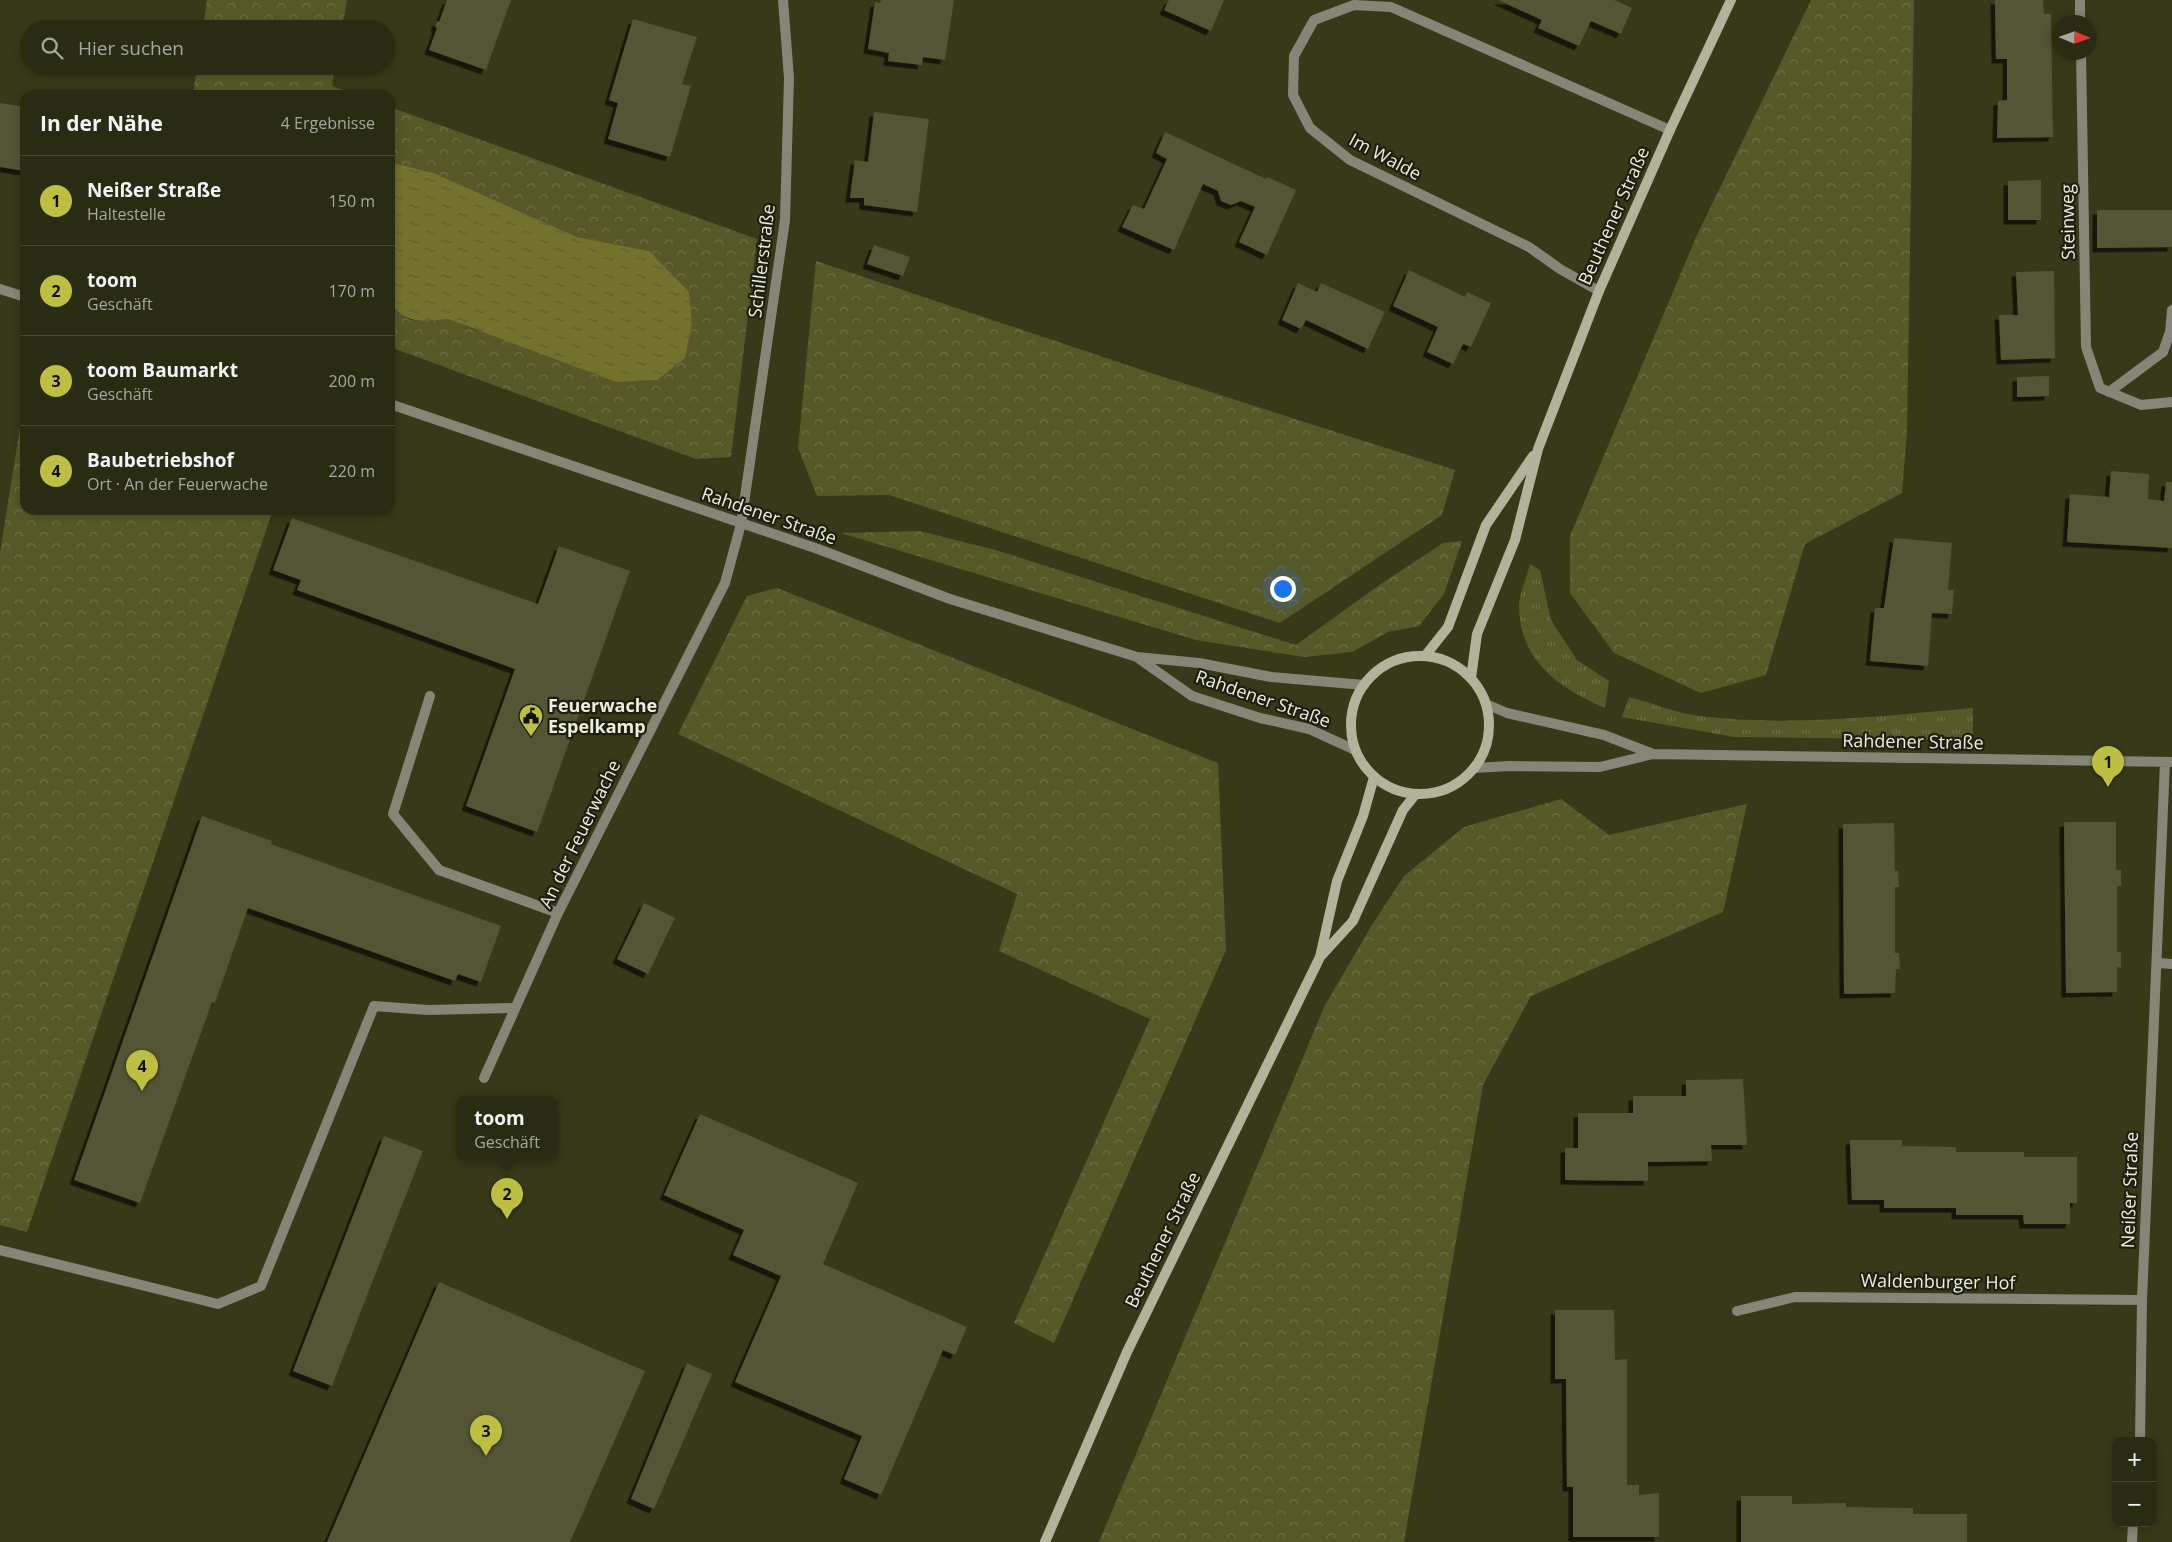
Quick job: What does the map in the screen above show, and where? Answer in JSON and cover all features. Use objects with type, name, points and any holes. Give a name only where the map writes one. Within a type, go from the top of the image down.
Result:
[{"type":"main road","name":"Beuthener Straße","points":[[1471,678],[1477,634],[1515,540],[1538,449],[1599,291],[1670,130],[1731,0]]},
{"type":"main road","name":"Beuthener Straße","points":[[1424,656],[1448,627],[1486,525],[1538,449]]},
{"type":"main road","points":[[1424,656],[1442,659],[1458,667],[1471,678],[1486,704],[1489,727],[1485,749],[1474,768],[1458,784],[1437,793],[1415,795],[1393,789],[1374,777],[1363,764],[1355,750],[1351,728],[1354,705],[1364,685],[1380,669],[1401,658],[1424,656]]},
{"type":"main road","name":"Beuthener Straße","points":[[1045,1542],[1127,1352],[1320,957],[1328,910],[1337,881],[1363,816],[1374,777]]},
{"type":"main road","name":"Beuthener Straße","points":[[1320,957],[1353,921],[1402,810],[1415,795]]},
{"type":"street","name":"Schillerstraße","points":[[741,524],[785,220],[789,78],[783,0]]},
{"type":"street","points":[[2080,0],[2080,15]]},
{"type":"street","name":"Im Walde","points":[[1599,291],[1560,269],[1529,247],[1350,160],[1310,128],[1293,94],[1294,56],[1314,20],[1354,5],[1392,7],[1670,130]]},
{"type":"street","name":"Steinweg","points":[[2081,60],[2086,347],[2104,390]]},
{"type":"street","points":[[0,289],[20,295]]},
{"type":"street","points":[[2104,390],[2162,352],[2170,332],[2172,310]]},
{"type":"street","points":[[2104,390],[2142,405],[2172,402]]},
{"type":"street","name":"Rahdener Straße","points":[[395,406],[818,549],[950,600],[1137,657],[1199,663],[1271,677],[1364,685]]},
{"type":"street","name":"An der Feuerwache","points":[[484,1078],[558,913],[725,583],[741,524]]},
{"type":"street","name":"Rahdener Straße","points":[[1137,657],[1192,696],[1260,718],[1309,729],[1355,750]]},
{"type":"street","points":[[430,696],[393,814],[438,870],[558,913]]},
{"type":"street","name":"Rahdener Straße","points":[[1486,704],[1506,713],[1604,735],[1653,754]]},
{"type":"street","name":"Rahdener Straße","points":[[1474,768],[1600,766],[1653,754],[2168,762]]},
{"type":"street","name":"Neißer Straße","points":[[2140,1437],[2142,1300],[2168,762]]},
{"type":"street","points":[[2157,963],[2172,964]]},
{"type":"street","points":[[0,1250],[218,1304],[261,1286],[374,1006],[428,1010],[514,1008]]},
{"type":"street","name":"Waldenburger Hof","points":[[1737,1311],[1795,1297],[2142,1300]]},
{"type":"street","points":[[2132,1542],[2133,1527]]},
{"type":"green space","points":[[207,0],[347,0],[344,20],[204,20]]},
{"type":"green space","points":[[1811,0],[1914,0],[1907,430],[1902,493],[1805,544],[1766,675],[1701,693],[1614,653],[1570,593],[1570,536],[1697,235]]},
{"type":"green space","points":[[196,75],[334,75],[332,86],[344,90],[194,90]]},
{"type":"green space","points":[[395,109],[757,239],[731,457],[696,459],[395,349],[395,309],[411,320],[448,319],[478,331],[649,251],[577,237],[434,173],[395,165]]},
{"type":"green space","points":[[816,261],[1151,373],[1455,470],[1442,515],[1280,623],[889,495],[817,496],[798,448]]},
{"type":"green space","points":[[20,427],[20,515],[271,515],[27,1232],[0,1225],[0,553]]},
{"type":"green space","points":[[920,531],[999,551],[1296,645],[1378,586],[1443,543],[1462,541],[1444,594],[1419,626],[1388,632],[1352,652],[1304,657],[1196,640],[841,533]]},
{"type":"green space","points":[[1530,564],[1540,570],[1551,620],[1577,660],[1609,681],[1605,708],[1572,691],[1558,681],[1534,657],[1526,642],[1521,625],[1519,605]]},
{"type":"green space","points":[[777,588],[1218,763],[1226,950],[1054,1343],[1014,1323],[1150,1019],[999,951],[1017,894],[678,734],[747,596]]},
{"type":"green space","points":[[1629,697],[1690,715],[1767,721],[1836,719],[1973,708],[1973,740],[1734,737],[1622,717]]},
{"type":"green space","points":[[1561,799],[1609,835],[1747,804],[1723,912],[1531,996],[1483,1085],[1404,1542],[1099,1542],[1325,1005],[1372,925],[1404,876],[1464,827]]},
{"type":"water","points":[[395,164],[434,173],[577,237],[649,251],[689,292],[692,323],[685,358],[657,380],[616,382],[448,319],[416,320],[402,315],[396,310]]},
{"type":"building","points":[[447,0],[511,0],[486,70],[429,50],[437,28],[435,26],[437,21],[439,22]]},
{"type":"building","points":[[881,0],[954,0],[945,60],[923,57],[922,65],[888,61],[889,53],[868,49],[875,2],[880,3]]},
{"type":"building","points":[[1169,0],[1224,0],[1211,31],[1164,10]]},
{"type":"building","points":[[1498,0],[1614,0],[1632,8],[1621,34],[1591,21],[1579,46],[1538,28],[1542,20]]},
{"type":"building","points":[[1995,0],[2043,0],[2044,14],[2051,14],[2053,137],[1997,138],[1998,101],[2007,100],[2007,59],[1996,59]]},
{"type":"building","points":[[633,19],[697,37],[682,84],[691,86],[670,157],[608,139],[618,103],[609,100]]},
{"type":"building","points":[[0,103],[20,106],[20,170],[0,167]]},
{"type":"building","points":[[874,112],[929,119],[917,212],[864,205],[864,198],[850,198],[855,160],[868,162]]},
{"type":"building","points":[[1165,132],[1266,179],[1268,177],[1296,190],[1267,255],[1239,242],[1255,207],[1241,201],[1231,205],[1221,201],[1218,191],[1203,184],[1174,250],[1122,227],[1133,205],[1144,209],[1167,159],[1156,153]]},
{"type":"building","points":[[2041,180],[2041,220],[2008,220],[2008,181]]},
{"type":"building","points":[[2097,210],[2172,210],[2172,247],[2097,248]]},
{"type":"building","points":[[874,245],[910,257],[903,276],[867,264]]},
{"type":"building","points":[[1409,270],[1465,297],[1467,292],[1491,303],[1471,347],[1463,344],[1453,364],[1427,352],[1438,327],[1393,306]]},
{"type":"building","points":[[2054,271],[2055,358],[2001,360],[1999,315],[2018,315],[2016,272]]},
{"type":"building","points":[[1298,283],[1317,292],[1321,283],[1385,312],[1368,349],[1306,320],[1301,329],[1282,320]]},
{"type":"building","points":[[2049,376],[2049,396],[2017,397],[2017,377]]},
{"type":"building","points":[[2111,471],[2149,474],[2148,499],[2164,501],[2166,482],[2172,482],[2172,548],[2067,542],[2070,494],[2109,497]]},
{"type":"building","name":"Feuerwache Espelkamp","points":[[292,518],[538,604],[559,546],[630,571],[537,832],[466,806],[515,669],[297,590],[301,580],[273,570]]},
{"type":"building","points":[[1894,538],[1952,543],[1948,590],[1954,590],[1952,614],[1932,613],[1928,666],[1870,661],[1875,608],[1884,608]]},
{"type":"building","points":[[202,816],[272,841],[271,844],[501,926],[481,982],[458,974],[455,981],[248,908],[215,1003],[212,1002],[140,1203],[74,1180]]},
{"type":"building","points":[[2064,822],[2116,822],[2116,870],[2121,870],[2121,886],[2117,886],[2117,952],[2121,952],[2121,968],[2117,967],[2117,992],[2066,993]]},
{"type":"building","points":[[1894,823],[1895,871],[1898,871],[1899,887],[1895,887],[1895,953],[1899,953],[1900,969],[1896,969],[1895,993],[1844,994],[1843,824]]},
{"type":"building","points":[[644,903],[675,918],[648,974],[617,959]]},
{"type":"building","points":[[1743,1079],[1747,1145],[1711,1145],[1712,1161],[1648,1162],[1648,1181],[1565,1180],[1565,1148],[1578,1148],[1578,1113],[1633,1113],[1633,1096],[1686,1096],[1686,1080]]},
{"type":"building","points":[[700,1114],[858,1183],[823,1264],[967,1327],[955,1355],[943,1350],[881,1495],[844,1479],[862,1436],[735,1382],[781,1276],[733,1255],[744,1230],[664,1195]]},
{"type":"building","points":[[384,1136],[423,1151],[332,1386],[293,1371]]},
{"type":"building","points":[[1850,1140],[1902,1140],[1902,1146],[1956,1147],[1956,1152],[2024,1152],[2024,1157],[2077,1157],[2077,1203],[2070,1203],[2070,1224],[2024,1224],[2023,1215],[1956,1215],[1956,1208],[1884,1208],[1884,1200],[1852,1200]]},
{"type":"building","points":[[439,1282],[645,1371],[570,1542],[327,1542]]},
{"type":"building","points":[[1555,1310],[1614,1310],[1615,1360],[1627,1359],[1627,1485],[1639,1485],[1639,1495],[1659,1493],[1659,1537],[1573,1537],[1573,1487],[1567,1487],[1566,1379],[1555,1379]]},
{"type":"building","points":[[687,1363],[712,1374],[654,1509],[631,1499]]},
{"type":"building","points":[[1741,1496],[1792,1496],[1792,1504],[1846,1503],[1846,1507],[1913,1508],[1913,1514],[1967,1514],[1967,1542],[1741,1542]]},
{"type":"place","name":"Feuerwache Espelkamp","points":[[531,737]]},
{"type":"place","name":"Neißer Straße","points":[[2108,787]]},
{"type":"place","name":"Baubetriebshof","points":[[142,1091]]},
{"type":"place","name":"toom","points":[[507,1219]]},
{"type":"place","name":"toom Baumarkt","points":[[486,1456]]}]
